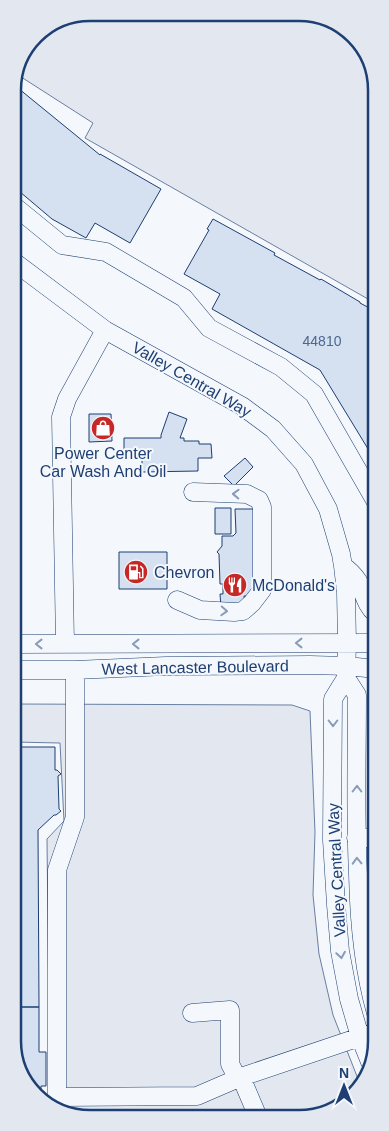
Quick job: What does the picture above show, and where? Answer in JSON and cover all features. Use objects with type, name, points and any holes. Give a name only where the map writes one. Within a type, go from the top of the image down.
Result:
[{"type":"street","points":[[21,212],[62,245],[106,252],[184,298],[210,328],[281,367],[314,394],[368,488]]},
{"type":"street","name":"Valley Central Way","points":[[21,268],[105,330],[242,406],[273,429],[304,464],[328,509],[341,554],[346,592],[346,672],[333,699],[332,840],[336,904],[340,952],[349,999],[368,1035]]},
{"type":"street","points":[[65,644],[61,417],[67,399],[105,330]]},
{"type":"street","points":[[177,600],[200,610],[243,611],[262,590],[262,507],[259,500],[247,494],[193,492]]},
{"type":"street","points":[[343,566],[352,573],[358,582],[368,605]]},
{"type":"street","name":"West Lancaster Boulevard","points":[[21,644],[368,643]]},
{"type":"street","name":"West Lancaster Boulevard","points":[[21,670],[166,666],[346,672],[368,670]]},
{"type":"street","points":[[57,1100],[57,870],[75,817],[75,670]]},
{"type":"street","name":"Valley Central Way","points":[[346,672],[357,696],[356,838],[361,938],[368,979]]},
{"type":"street","points":[[356,838],[368,838]]},
{"type":"street","points":[[192,1013],[230,1010],[230,1064],[240,1078],[255,1110]]},
{"type":"street","points":[[60,1102],[197,1096],[240,1078],[368,1035]]},
{"type":"shaded area","points":[[91,21],[298,21],[321,25],[337,33],[353,48],[358,56],[364,68],[368,91],[368,299],[85,138],[93,123],[23,78],[33,52],[52,33],[64,27]]},
{"type":"shaded area","points":[[21,704],[292,705],[310,711],[315,832],[313,895],[319,954],[333,1015],[357,1076],[344,1093],[321,1106],[298,1110],[91,1110],[68,1106],[50,1096],[47,839],[64,821],[60,743],[21,742]]},
{"type":"building","points":[[21,91],[100,155],[161,189],[130,243],[95,223],[86,238],[52,219],[21,193]]},
{"type":"building","points":[[213,219],[368,307],[368,449],[320,370],[212,309],[220,294],[184,274],[209,230],[207,229]]},
{"type":"building","points":[[169,412],[187,419],[180,438],[184,438],[184,441],[199,441],[199,444],[211,444],[212,458],[198,458],[198,471],[142,472],[142,458],[124,458],[124,438],[161,438]]},
{"type":"building","points":[[89,414],[111,414],[112,441],[89,442]]},
{"type":"building","points":[[245,458],[253,467],[234,486],[224,476]]},
{"type":"building","points":[[215,508],[231,508],[231,534],[215,534]]},
{"type":"building","points":[[235,509],[260,509],[253,600],[250,596],[244,596],[245,610],[221,608],[220,594],[223,594],[223,584],[220,584],[219,554],[217,552],[222,546],[222,536],[233,536],[236,533]]},
{"type":"building","points":[[119,552],[167,552],[167,589],[119,589]]},
{"type":"building","points":[[21,747],[55,747],[55,770],[61,774],[58,776],[59,809],[61,811],[38,830],[39,1007],[21,1007]]},
{"type":"building","points":[[21,1007],[39,1007],[39,1052],[46,1052],[46,1086],[41,1086],[41,1088],[31,1075],[23,1054]]},
{"type":"place","name":"Power Center Car Wash And Oil","points":[[103,428]]},
{"type":"place","name":"Chevron","points":[[136,572]]},
{"type":"place","name":"McDonald's","points":[[235,585]]}]
